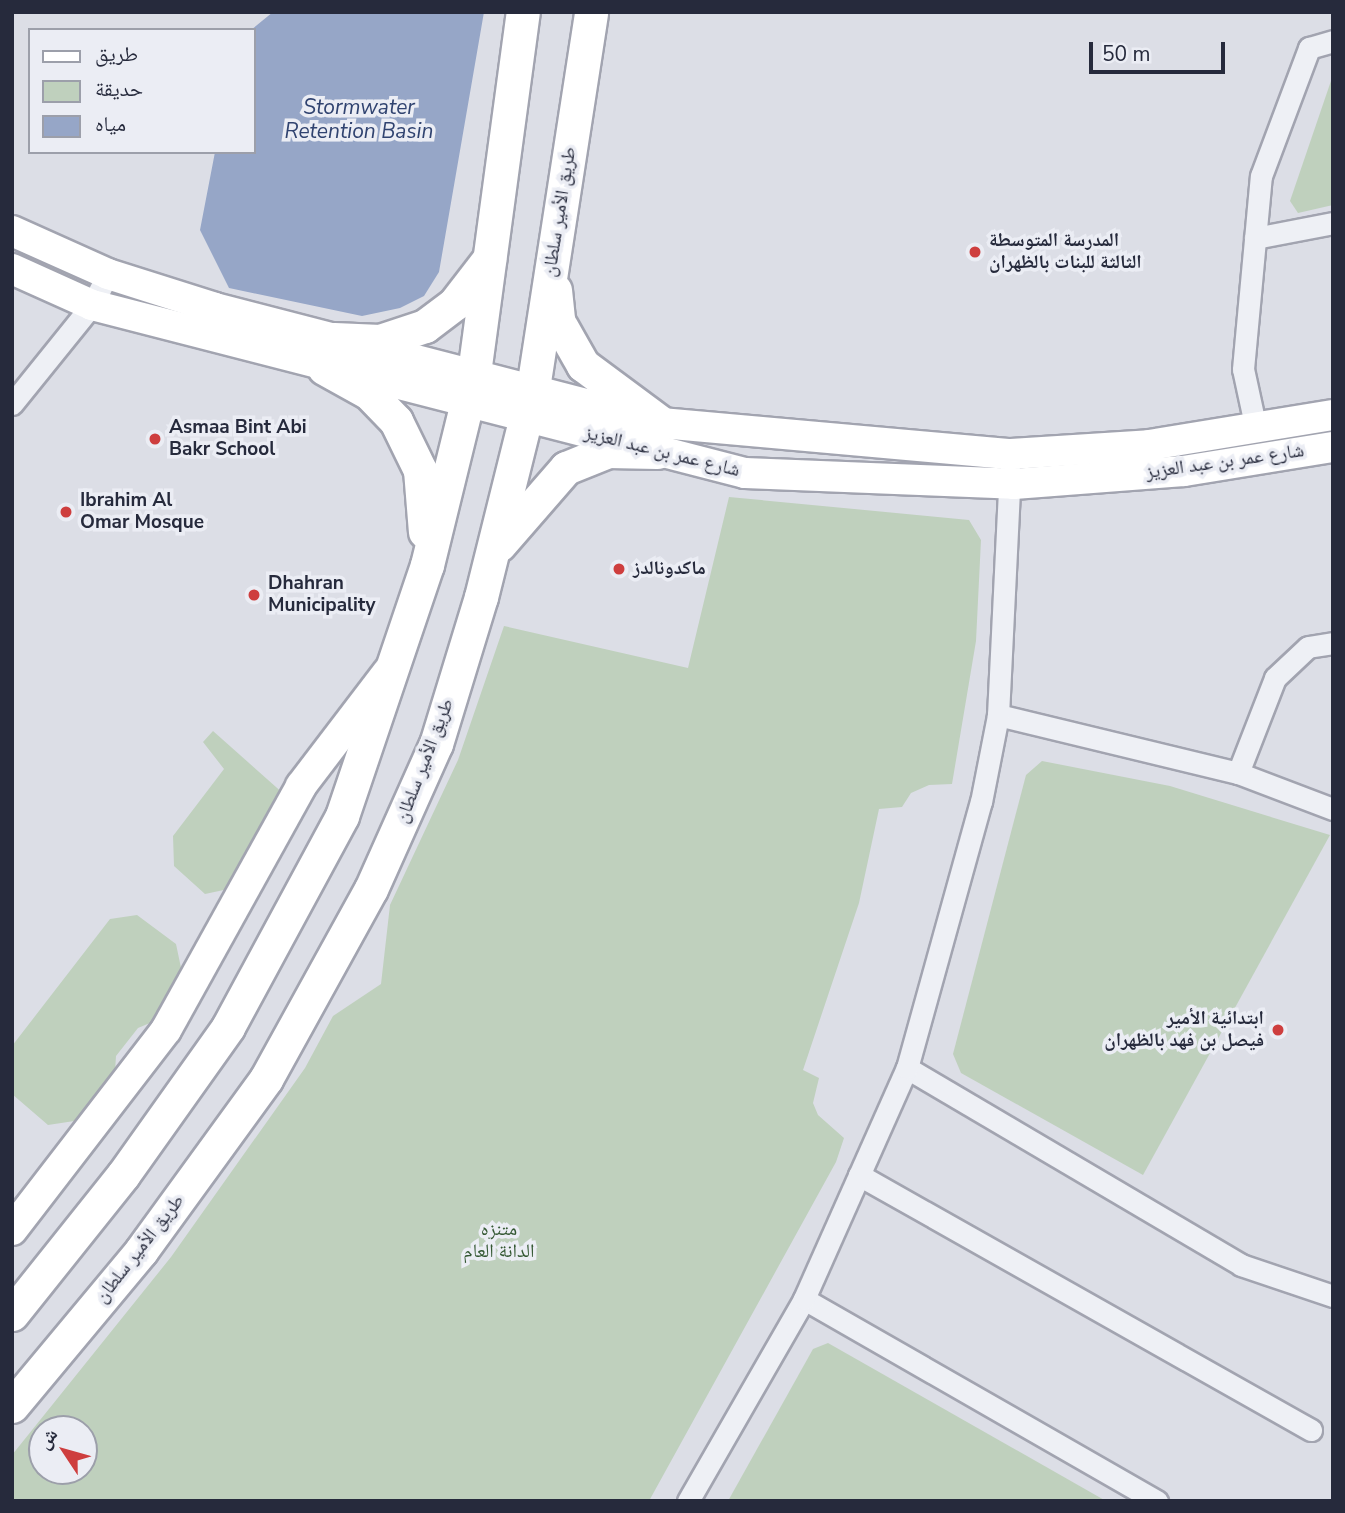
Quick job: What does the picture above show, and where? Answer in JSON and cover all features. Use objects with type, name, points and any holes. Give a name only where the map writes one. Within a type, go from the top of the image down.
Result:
[{"type":"main road","points":[[12,1314],[124,1175],[228,1027],[342,816],[427,565],[471,388],[523,12]]},
{"type":"main road","name":"طريق الأمير سلطان","points":[[12,1406],[141,1251],[266,1079],[371,889],[436,744],[492,555],[529,403],[592,12]]},
{"type":"main road","points":[[329,353],[380,341],[425,326],[455,303],[491,257]]},
{"type":"main road","points":[[552,260],[558,321],[583,365],[659,437]]},
{"type":"main road","points":[[329,353],[383,406],[413,450],[423,492],[427,565]]},
{"type":"main road","points":[[492,555],[566,468],[608,451],[659,437]]},
{"type":"street","points":[[1256,429],[1243,369],[1261,176],[1309,48],[1333,41]]},
{"type":"street","points":[[1255,238],[1333,223]]},
{"type":"street","points":[[12,231],[108,274],[329,353]]},
{"type":"street","points":[[12,269],[92,305],[329,353],[471,388]]},
{"type":"street","points":[[12,404],[92,305],[108,274]]},
{"type":"street","name":"شارع عمر بن عبد العزيز","points":[[471,388],[659,437],[745,473],[1009,484],[1184,471],[1333,447]]},
{"type":"street","points":[[659,437],[1010,454],[1149,445],[1333,415]]},
{"type":"street","points":[[688,1501],[804,1300],[907,1068],[956,896],[998,715],[1010,454]]},
{"type":"street","points":[[1238,773],[1275,678],[1308,647],[1333,643]]},
{"type":"street","points":[[12,1230],[166,1030],[301,786],[396,663]]},
{"type":"street","points":[[998,715],[1238,773],[1333,809]]},
{"type":"street","points":[[907,1068],[1241,1265],[1333,1296]]},
{"type":"street","points":[[859,1175],[1311,1430]]},
{"type":"street","points":[[12,1240],[33,1206]]},
{"type":"street","points":[[804,1300],[1157,1501]]},
{"type":"green space","points":[[1333,75],[1333,205],[1298,213],[1290,201]]},
{"type":"green space","name":"متنزه الدانة العام","points":[[729,497],[969,520],[981,540],[976,641],[952,784],[929,785],[911,793],[902,807],[879,809],[859,903],[803,1070],[819,1078],[813,1103],[818,1115],[844,1138],[836,1162],[649,1501],[12,1501],[12,1455],[28,1435],[28,1485],[98,1485],[98,1415],[44,1415],[171,1257],[305,1068],[333,1016],[381,984],[390,905],[458,760],[504,626],[688,668]]},
{"type":"green space","points":[[213,731],[285,795],[233,888],[205,894],[174,866],[173,836],[224,769],[203,742]]},
{"type":"green space","points":[[1042,761],[1170,786],[1330,835],[1143,1175],[961,1073],[953,1054],[1026,775]]},
{"type":"green space","points":[[137,915],[176,944],[184,982],[164,1017],[138,1028],[116,1056],[114,1087],[94,1118],[48,1125],[12,1094],[12,1046],[110,919]]},
{"type":"green space","points":[[828,1343],[1106,1501],[728,1501],[813,1349]]},
{"type":"water","name":"Stormwater Retention Basin","points":[[273,12],[484,12],[439,272],[424,296],[400,308],[362,316],[229,288],[200,230],[215,154],[256,154],[256,28],[253,28]]},
{"type":"place","name":"المدرسة المتوسطة الثالثة للبنات بالظهران","points":[[975,252]]},
{"type":"place","name":"Asmaa Bint Abi Bakr School","points":[[155,439]]},
{"type":"place","name":"Ibrahim Al Omar Mosque","points":[[66,512]]},
{"type":"place","name":"ماكدونالدز","points":[[619,569]]},
{"type":"place","name":"Dhahran Municipality","points":[[254,595]]},
{"type":"place","name":"ابتدائية الأمير فيصل بن فهد بالظهران","points":[[1278,1030]]}]
